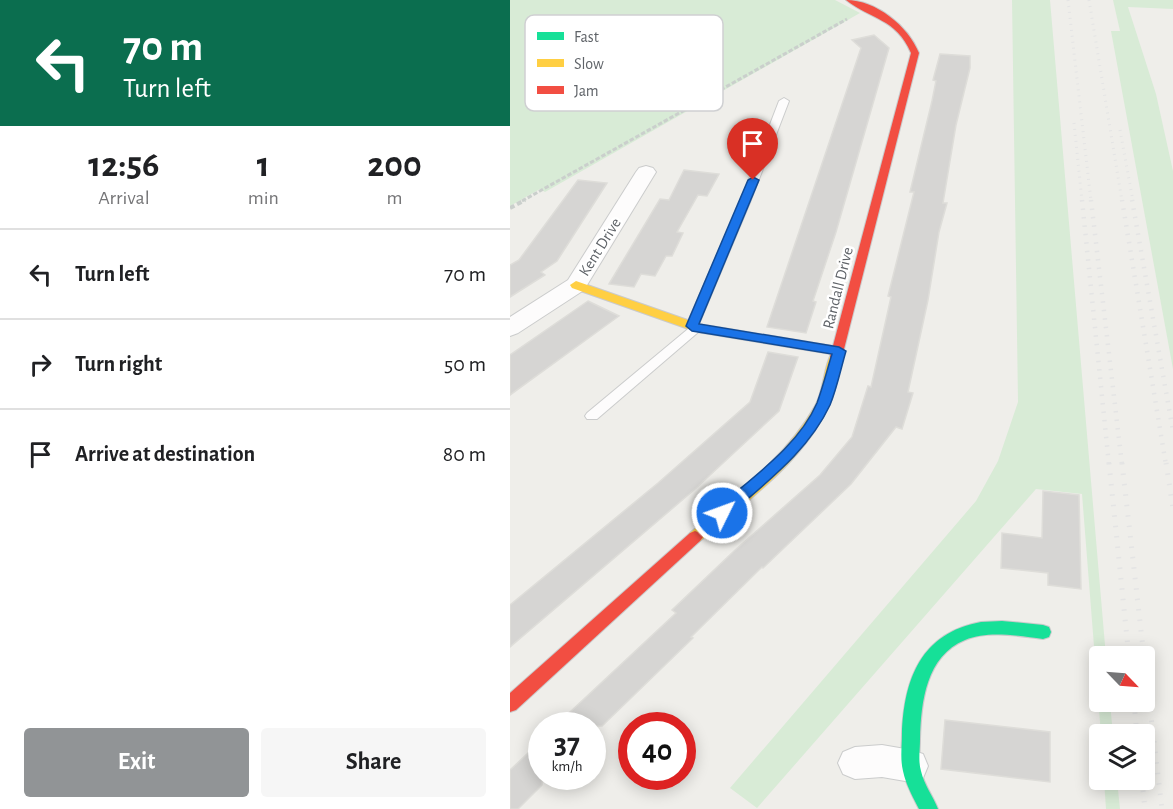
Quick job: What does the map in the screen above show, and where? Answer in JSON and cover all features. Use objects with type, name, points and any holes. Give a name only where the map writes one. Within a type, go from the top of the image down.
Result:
[{"type":"street","name":"Randall Drive","points":[[510,704],[792,450],[812,425],[824,402],[915,52],[913,42],[906,33],[892,22],[850,0]]},
{"type":"street","name":"Kent Drive","points":[[510,328],[576,285],[646,172]]},
{"type":"street","points":[[576,285],[694,327],[839,351]]},
{"type":"street","points":[[929,809],[911,766],[910,729],[915,692],[930,657],[949,640],[978,630],[1009,628],[1043,632]]},
{"type":"street","points":[[855,763],[882,761],[911,766]]},
{"type":"lane","points":[[592,416],[694,327],[784,101]]},
{"type":"path","points":[[723,89],[866,9]]},
{"type":"path","points":[[510,208],[684,111]]},
{"type":"green space","points":[[510,0],[835,0],[860,13],[723,91],[723,15],[525,15],[525,111],[688,111],[545,192],[540,189],[510,206]]},
{"type":"green space","points":[[1012,0],[1050,0],[1105,646],[1094,646],[1082,494],[1036,489],[757,808],[730,788],[976,501],[998,461],[1018,402]]},
{"type":"green space","points":[[1113,0],[1173,0],[1173,9],[1128,7],[1156,94],[1173,171],[1173,369],[1111,31],[1120,31]]},
{"type":"green space","points":[[1099,712],[1111,712],[1112,724],[1100,724]]},
{"type":"green space","points":[[1105,790],[1118,790],[1120,809],[1106,809]]},
{"type":"building","points":[[874,35],[889,48],[836,232],[813,301],[816,302],[806,333],[767,327],[861,48],[852,40]]},
{"type":"building","points":[[940,54],[970,56],[970,68],[956,125],[943,203],[947,203],[939,232],[928,300],[908,392],[913,393],[902,429],[896,427],[851,484],[762,567],[606,722],[606,712],[570,712],[676,613],[672,610],[734,551],[820,475],[852,437],[868,386],[871,387],[891,297],[888,296],[914,192],[910,192],[932,101],[936,81],[933,80]]},
{"type":"building","points":[[684,170],[719,174],[707,196],[698,195],[677,232],[683,233],[672,256],[666,256],[655,276],[641,274],[634,287],[609,284],[660,199],[669,200]]},
{"type":"building","points":[[578,180],[607,183],[557,261],[541,272],[545,275],[510,297],[510,265],[519,260]]},
{"type":"building","points":[[588,301],[619,316],[510,395],[510,355]]},
{"type":"building","points":[[768,352],[798,357],[779,411],[694,490],[510,647],[510,605],[658,483],[750,402]]},
{"type":"building","points":[[1043,491],[1079,495],[1081,589],[1048,585],[1048,573],[1001,568],[1002,533],[1042,538]]},
{"type":"building","points":[[945,720],[1050,732],[1050,782],[941,769]]},
{"type":"building","points":[[528,753],[528,790],[537,790],[518,809],[510,809],[510,770]]},
{"type":"railway","points":[[1068,0],[1091,201]]},
{"type":"railway","points":[[1089,0],[1122,201]]},
{"type":"railway","points":[[1074,123],[1082,201]]},
{"type":"railway","points":[[1120,130],[1133,201]]},
{"type":"railway","points":[[1082,200],[1109,465]]},
{"type":"railway","points":[[1091,200],[1122,465]]},
{"type":"railway","points":[[1122,200],[1166,465]]},
{"type":"railway","points":[[1132,200],[1173,431]]},
{"type":"railway","points":[[1109,463],[1128,646]]},
{"type":"railway","points":[[1122,463],[1143,646]]},
{"type":"railway","points":[[1166,463],[1173,508]]},
{"type":"railway","points":[[1135,712],[1136,724]]},
{"type":"railway","points":[[1150,712],[1162,809]]},
{"type":"railway","points":[[1143,790],[1145,809]]},
{"type":"traffic: fast","points":[[929,809],[918,789],[911,767],[911,728],[915,696],[926,666],[946,642],[971,631],[1012,629],[1043,632]]},
{"type":"traffic: slow","points":[[576,285],[697,328],[839,351]]},
{"type":"traffic: slow","points":[[695,537],[765,476],[798,442],[825,400],[836,357]]},
{"type":"traffic: jam","points":[[836,357],[915,53],[911,43],[897,26],[850,0]]},
{"type":"traffic: jam","points":[[510,704],[695,537]]},
{"type":"route","points":[[722,513],[792,450],[812,425],[824,402],[839,351],[692,326],[753,180]]}]
